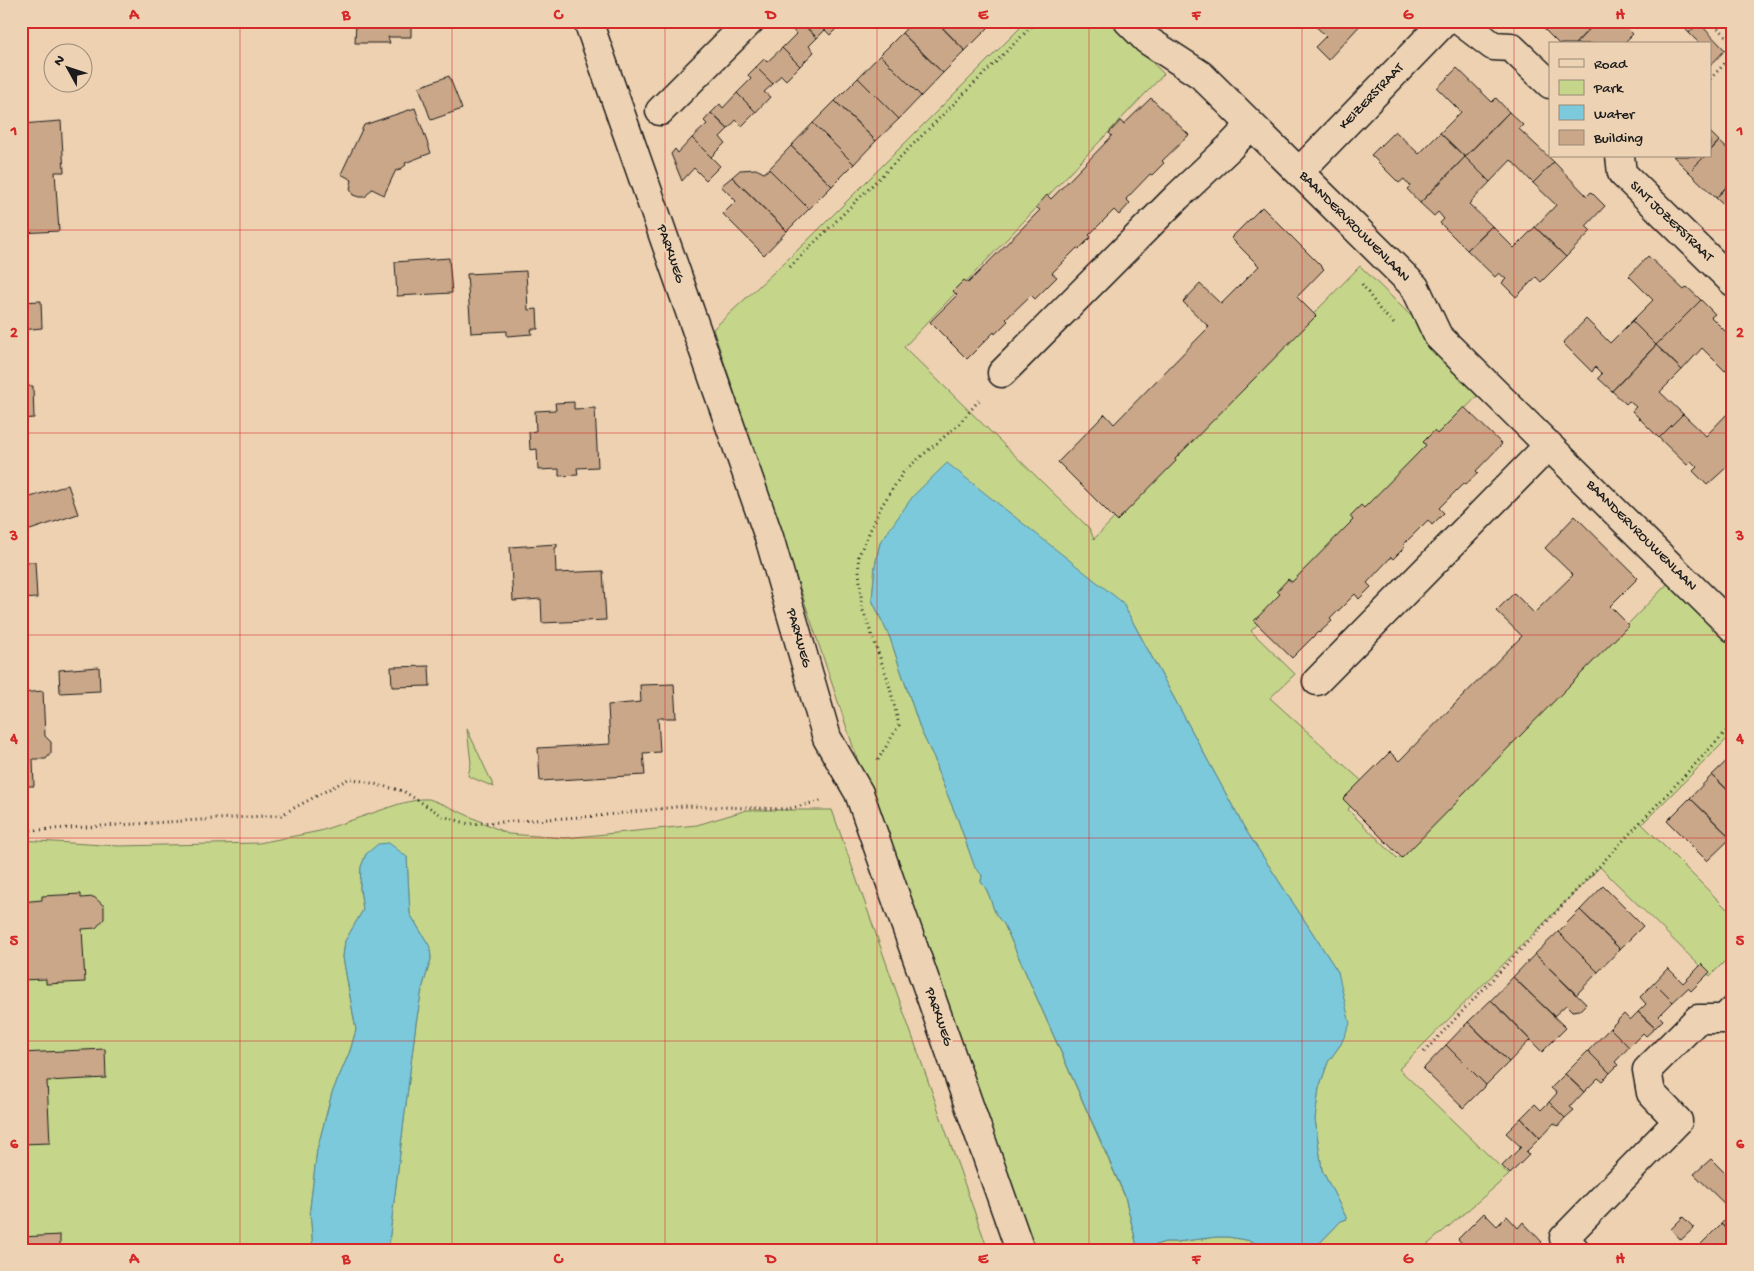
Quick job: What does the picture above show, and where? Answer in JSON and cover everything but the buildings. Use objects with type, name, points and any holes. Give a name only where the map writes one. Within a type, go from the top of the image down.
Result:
[{"type":"street","name":"PARKWEG","points":[[588,21],[769,537],[827,738],[859,792],[1020,1250]]},
{"type":"street","points":[[660,111],[750,21]]},
{"type":"street","name":"BAANDERVROUWENLAAN","points":[[1128,21],[1147,40],[1202,75],[1415,287],[1438,336],[1733,628]]},
{"type":"street","name":"KEIZERSTRAAT","points":[[1299,172],[1445,21]]},
{"type":"street","points":[[1460,21],[1494,46],[1511,46],[1549,83]]},
{"type":"street","points":[[1002,373],[1251,125]]},
{"type":"street","name":"SINT JOZEFSTRAAT","points":[[1620,158],[1622,173],[1733,282]]},
{"type":"street","points":[[1317,681],[1549,445]]},
{"type":"street","points":[[1570,1244],[1678,1121],[1651,1093],[1647,1070],[1698,1019],[1724,1019],[1733,1010]]},
{"type":"path","points":[[790,267],[1037,21]]},
{"type":"path","points":[[1711,21],[1733,43]]},
{"type":"path","points":[[1712,77],[1733,55]]},
{"type":"path","points":[[21,831],[281,815],[350,778],[403,790],[443,816],[469,824],[597,816],[684,806],[788,809],[859,792],[899,725],[888,680],[862,608],[858,557],[881,507],[904,471],[958,425],[1002,373]]},
{"type":"path","points":[[1424,1052],[1733,724]]},
{"type":"green space","points":[[1027,21],[1110,21],[1164,74],[904,347],[1089,528],[1094,539],[1360,266],[1485,388],[1251,631],[1295,674],[1270,698],[1364,783],[1348,810],[1398,859],[1676,575],[1733,631],[1733,733],[1642,824],[1733,915],[1733,953],[1710,976],[1600,867],[1399,1069],[1509,1175],[1421,1250],[1313,1250],[1341,1221],[1347,1219],[1322,1170],[1315,1119],[1319,1088],[1328,1062],[1341,1044],[1338,972],[1245,829],[1122,602],[880,543],[875,566],[872,600],[890,638],[921,731],[935,760],[937,770],[975,867],[982,875],[981,882],[988,892],[999,920],[1004,924],[1125,1197],[1137,1246],[1142,1249],[1165,1242],[1228,1237],[1252,1241],[1264,1250],[1022,1250],[713,329],[804,244]]},
{"type":"green space","points":[[467,729],[494,787],[468,776],[471,763]]},
{"type":"green space","points":[[429,799],[445,805],[508,834],[565,838],[697,825],[747,810],[832,810],[988,1250],[388,1250],[416,1023],[422,989],[431,959],[430,947],[410,914],[407,857],[366,854],[361,867],[360,888],[363,910],[345,941],[343,957],[356,1030],[350,1051],[332,1093],[317,1150],[310,1208],[313,1250],[21,1250],[21,840],[119,846],[259,843],[320,831],[399,804]]},
{"type":"water","points":[[947,463],[1122,602],[1245,829],[1338,972],[1350,1024],[1341,1044],[1328,1062],[1319,1088],[1315,1119],[1322,1170],[1347,1219],[1341,1221],[1313,1250],[1264,1250],[1252,1241],[1228,1237],[1165,1242],[1142,1249],[1137,1246],[1125,1196],[1004,924],[999,920],[988,892],[981,882],[982,875],[975,868],[958,820],[937,770],[935,760],[921,731],[890,638],[872,600],[875,566],[880,543],[913,496]]},
{"type":"water","points":[[389,843],[407,857],[410,914],[430,947],[431,959],[422,989],[416,1023],[388,1250],[313,1250],[310,1208],[317,1150],[332,1093],[350,1051],[356,1030],[343,957],[345,941],[363,910],[360,888],[361,867],[366,854],[378,844]]}]
